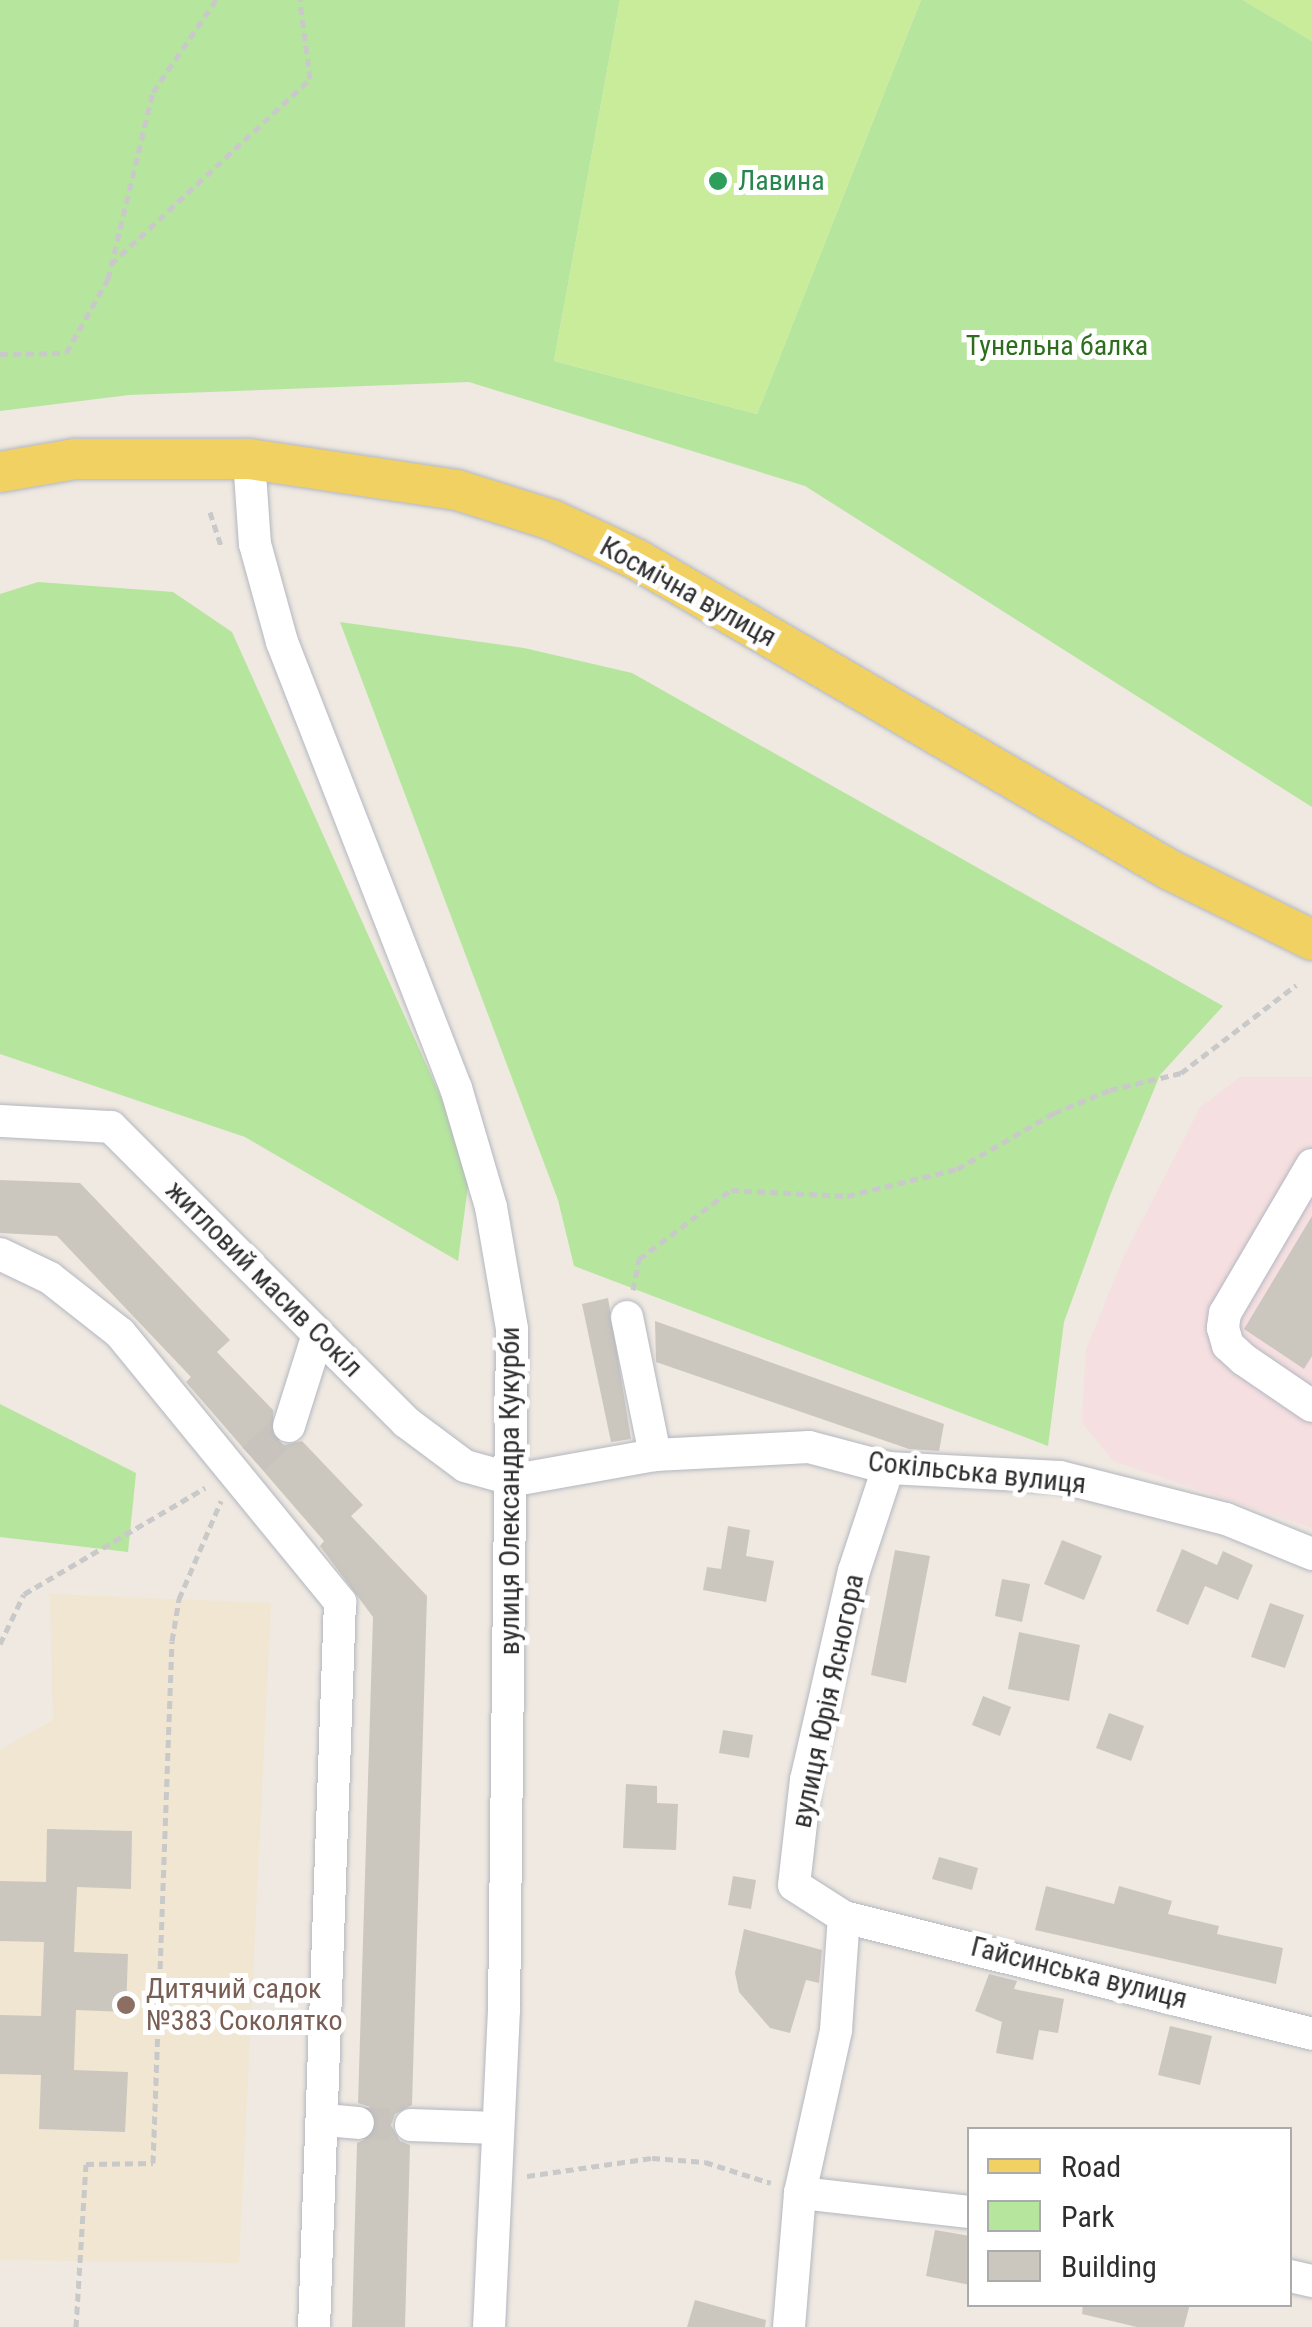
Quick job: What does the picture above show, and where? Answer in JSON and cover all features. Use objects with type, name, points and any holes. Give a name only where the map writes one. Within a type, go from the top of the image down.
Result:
[{"type":"main road","name":"Космічна вулиця","points":[[0,472],[75,459],[248,459],[438,486],[552,520],[636,559],[1170,870],[1312,940]]},
{"type":"street","name":"вулиця Олександра Кукурби","points":[[248,459],[256,544],[282,642],[456,1088],[492,1207],[512,1329],[516,1480],[489,2327]]},
{"type":"street","name":"житловий масив Сокіл","points":[[0,1121],[111,1127],[421,1433],[465,1466],[516,1480]]},
{"type":"street","points":[[1312,1165],[1226,1313],[1223,1328],[1228,1345],[1243,1359],[1312,1406]]},
{"type":"street","points":[[0,1254],[50,1278],[120,1334],[243,1465],[340,1602],[314,2327]]},
{"type":"street","points":[[627,1318],[656,1455]]},
{"type":"street","points":[[289,1426],[318,1334]]},
{"type":"street","name":"Сокільська вулиця","points":[[516,1480],[656,1455],[810,1447],[888,1468],[1060,1477],[1226,1520],[1312,1554]]},
{"type":"street","name":"вулиця Юрія Ясногора","points":[[844,1918],[794,1884],[806,1780],[854,1571],[888,1468]]},
{"type":"street","points":[[789,2327],[800,2193],[836,2030],[844,1918]]},
{"type":"street","name":"Гайсинська вулиця","points":[[844,1918],[1312,2034]]},
{"type":"street","points":[[324,2120],[358,2123]]},
{"type":"street","points":[[411,2125],[497,2128]]},
{"type":"street","points":[[800,2193],[967,2212]]},
{"type":"path","points":[[0,354],[66,354],[111,264],[153,92],[216,0]]},
{"type":"path","points":[[111,264],[310,79],[300,0]]},
{"type":"path","points":[[627,1318],[639,1259],[730,1190],[846,1196],[958,1169],[1054,1113],[1110,1090],[1181,1073],[1296,985]]},
{"type":"path","points":[[0,1644],[24,1594],[243,1465]]},
{"type":"path","points":[[76,2327],[86,2164],[153,2163],[172,1641],[179,1599],[243,1465]]},
{"type":"path","points":[[494,2180],[652,2158],[705,2162],[800,2193]]},
{"type":"shaded area","points":[[1240,1077],[1312,1077],[1312,1528],[1113,1461],[1082,1422],[1086,1350],[1124,1256],[1200,1108]]},
{"type":"shaded area","name":"Дитячий садок №383 Соколятко","points":[[50,1594],[271,1603],[239,2263],[0,2260],[0,1750],[53,1720]]},
{"type":"green space","name":"Тунельна балка","points":[[0,0],[620,0],[554,361],[757,414],[921,0],[1243,0],[1312,41],[1312,807],[805,486],[469,382],[129,395],[0,411]]},
{"type":"green space","name":"Лавина","points":[[620,0],[921,0],[757,414],[554,361]]},
{"type":"green space","points":[[1243,0],[1312,0],[1312,41]]},
{"type":"green space","points":[[38,582],[173,592],[232,632],[471,1164],[458,1261],[245,1137],[0,1054],[0,594]]},
{"type":"green space","points":[[340,622],[524,648],[632,673],[1223,1006],[1160,1075],[1111,1193],[1064,1322],[1048,1446],[574,1266],[558,1200]]},
{"type":"green space","points":[[0,1404],[136,1473],[128,1552],[0,1537]]},
{"type":"building","points":[[0,1180],[80,1183],[230,1340],[217,1352],[273,1410],[274,1439],[284,1445],[302,1441],[363,1505],[351,1516],[427,1596],[412,2105],[395,2114],[391,2125],[400,2141],[410,2145],[405,2327],[352,2327],[357,2143],[374,2135],[378,2124],[370,2107],[358,2103],[373,1617],[320,1546],[324,1541],[186,1382],[191,1377],[57,1236],[0,1233]]},
{"type":"building","points":[[1312,1216],[1312,1356],[1304,1369],[1244,1329]]},
{"type":"building","points":[[608,1298],[631,1439],[611,1442],[582,1304]]},
{"type":"building","points":[[655,1321],[944,1424],[939,1451],[909,1449],[656,1362]]},
{"type":"building","points":[[728,1526],[750,1530],[746,1556],[774,1561],[766,1602],[703,1590],[707,1567],[721,1569]]},
{"type":"building","points":[[1062,1540],[1102,1556],[1084,1600],[1044,1584]]},
{"type":"building","points":[[1182,1549],[1217,1565],[1223,1551],[1253,1565],[1238,1600],[1205,1586],[1188,1625],[1156,1611]]},
{"type":"building","points":[[895,1550],[930,1556],[906,1683],[871,1675]]},
{"type":"building","points":[[1002,1579],[1030,1584],[1022,1622],[995,1616]]},
{"type":"building","points":[[1270,1603],[1304,1615],[1285,1668],[1251,1657]]},
{"type":"building","points":[[1019,1632],[1080,1645],[1069,1701],[1008,1689]]},
{"type":"building","points":[[983,1696],[1011,1707],[1000,1736],[972,1725]]},
{"type":"building","points":[[1109,1713],[1144,1726],[1131,1761],[1096,1748]]},
{"type":"building","points":[[723,1730],[753,1735],[749,1758],[719,1753]]},
{"type":"building","points":[[626,1784],[657,1786],[657,1803],[678,1804],[676,1850],[623,1848]]},
{"type":"building","points":[[47,1829],[132,1831],[131,1889],[77,1887],[74,1952],[128,1954],[126,2012],[76,2010],[74,2070],[128,2072],[125,2132],[39,2129],[41,2075],[0,2074],[0,2015],[41,2016],[44,1942],[0,1941],[0,1881],[46,1882]]},
{"type":"building","points":[[939,1857],[978,1868],[972,1890],[932,1879]]},
{"type":"building","points":[[733,1876],[756,1880],[751,1909],[728,1905]]},
{"type":"building","points":[[1046,1886],[1114,1904],[1119,1886],[1172,1901],[1168,1914],[1219,1926],[1217,1934],[1283,1948],[1276,1984],[1035,1930]]},
{"type":"building","points":[[744,1929],[822,1950],[819,1983],[806,1980],[790,2033],[770,2028],[739,1992],[735,1973]]},
{"type":"building","points":[[989,1974],[1017,1981],[1014,1989],[1064,1999],[1058,2033],[1039,2030],[1033,2060],[996,2053],[1002,2022],[975,2011]]},
{"type":"building","points":[[1170,2026],[1212,2036],[1200,2085],[1158,2075]]},
{"type":"building","points":[[935,2230],[967,2235],[967,2284],[926,2276]]},
{"type":"building","points":[[695,2300],[766,2320],[765,2327],[687,2327]]},
{"type":"building","points":[[1083,2307],[1189,2307],[1184,2327],[1137,2327],[1082,2314]]},
{"type":"tunnel","points":[[253,1459],[289,1426]]},
{"type":"tunnel","points":[[358,2123],[411,2125]]},
{"type":"place","name":"Лавина","points":[[718,181]]},
{"type":"place","name":"Дитячий садок №383 Соколятко","points":[[126,2005]]}]
